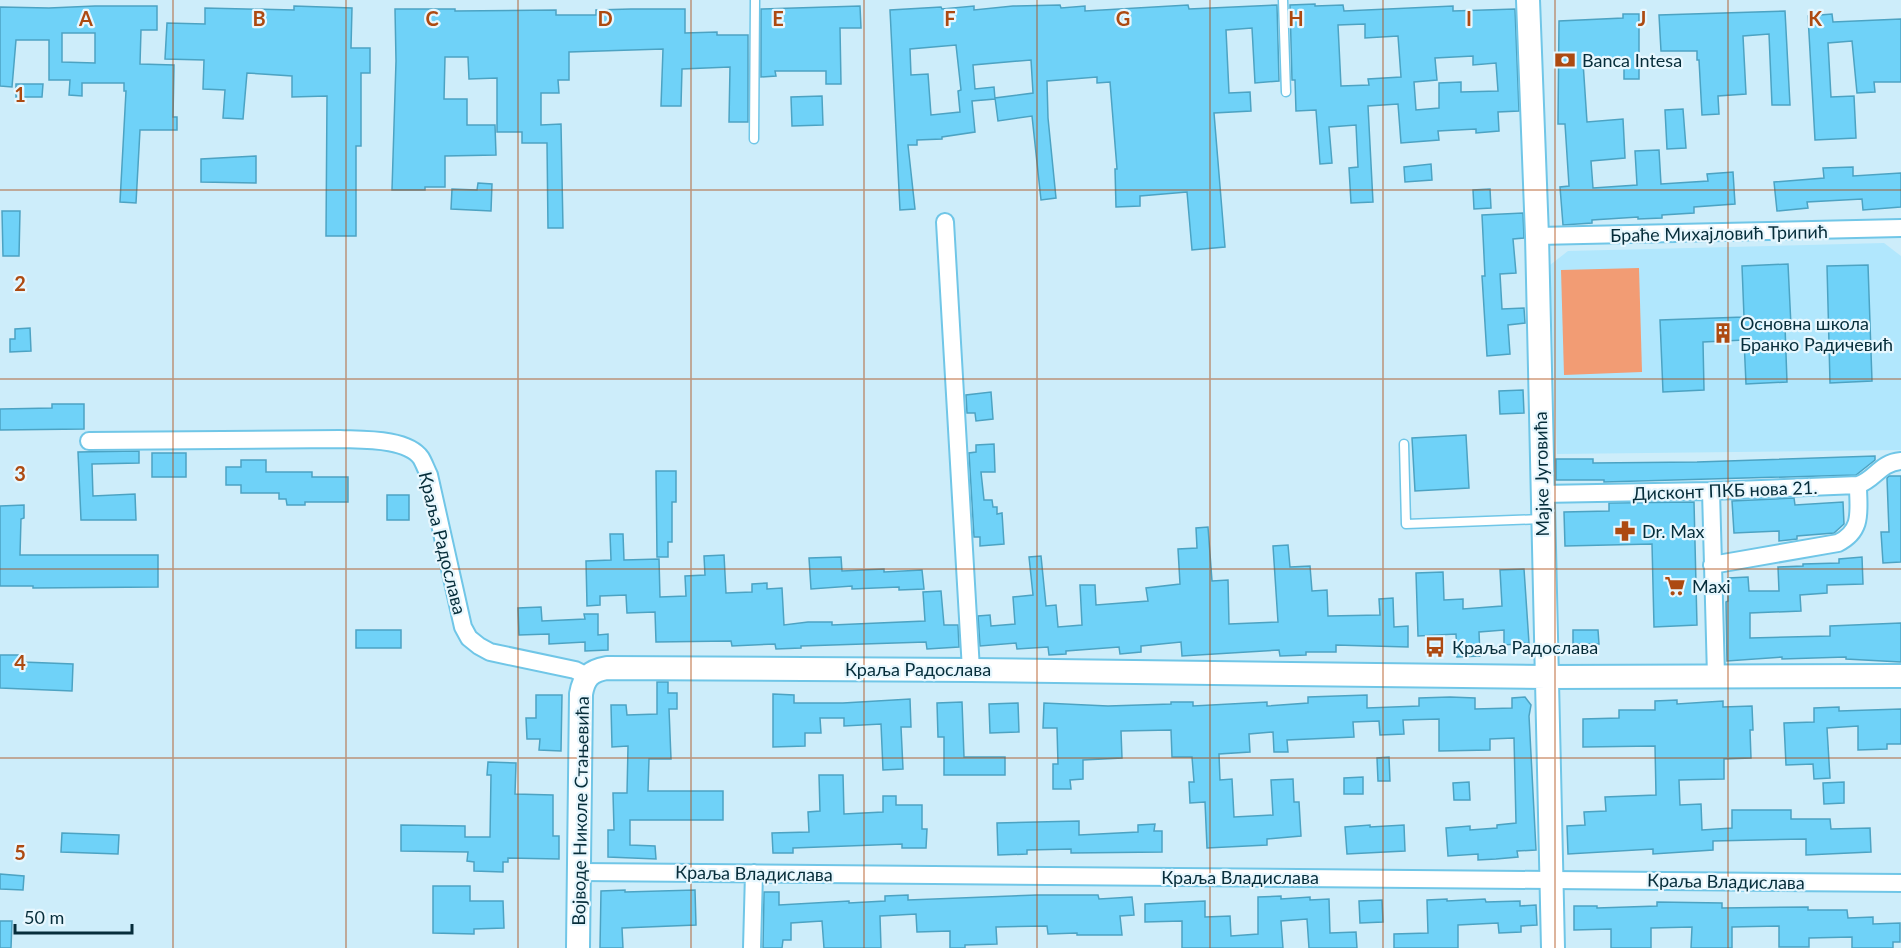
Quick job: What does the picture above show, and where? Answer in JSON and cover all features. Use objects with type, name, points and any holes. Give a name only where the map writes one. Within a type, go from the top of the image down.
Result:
[{"type":"street","name":"Мајке Југовића","points":[[1528,0],[1553,948]]},
{"type":"street","points":[[945,222],[971,670]]},
{"type":"street","name":"Браће Михајловић Трипић","points":[[1536,236],[1901,228]]},
{"type":"street","name":"Краља Радослава","points":[[89,441],[340,439],[382,440],[404,447],[420,456],[429,475],[460,615],[469,638],[490,652],[575,670],[587,676],[594,670],[607,668],[1546,677],[1901,676]]},
{"type":"street","points":[[1712,565],[1838,543],[1855,530],[1858,521],[1858,485],[1866,482],[1880,468],[1891,462],[1901,461]]},
{"type":"street","name":"Дисконт ПКБ нова 21.","points":[[1541,494],[1711,491],[1858,485]]},
{"type":"street","points":[[1711,491],[1716,676]]},
{"type":"street","name":"Војводе Николе Стањевића","points":[[578,948],[581,694],[587,676]]},
{"type":"street","name":"Краља Владислава","points":[[579,872],[1901,883]]},
{"type":"street","points":[[752,948],[754,873]]},
{"type":"lane","points":[[754,139],[755,0]]},
{"type":"lane","points":[[1283,0],[1286,92]]},
{"type":"lane","points":[[1404,444],[1406,524],[1542,519]]},
{"type":"shaded area","name":"Основна школа Бранко Радичевић","points":[[1884,243],[1901,256],[1901,450],[1557,454],[1550,265],[1568,251]]},
{"type":"shaded area","points":[[1639,268],[1642,372],[1564,375],[1561,270]]},
{"type":"building","points":[[1060,5],[1061,8],[1085,6],[1085,11],[1188,5],[1189,9],[1277,5],[1279,81],[1255,83],[1252,28],[1226,30],[1229,93],[1250,92],[1251,111],[1214,113],[1225,247],[1192,250],[1187,192],[1140,196],[1140,206],[1116,207],[1115,169],[1117,169],[1110,82],[1097,83],[1097,77],[1047,81],[1048,118],[1056,198],[1041,200],[1032,116],[998,121],[995,98],[1033,93],[1031,60],[973,65],[975,89],[994,87],[995,99],[972,101],[975,132],[942,137],[942,139],[917,140],[917,145],[908,145],[915,209],[900,210],[890,10],[974,6],[974,10]],"holes":[[[956,45],[961,90],[958,91],[960,112],[931,115],[928,74],[911,75],[910,49]]]},
{"type":"building","points":[[1290,5],[1343,5],[1344,11],[1453,6],[1453,11],[1515,9],[1519,111],[1498,112],[1499,131],[1476,133],[1476,129],[1438,131],[1439,140],[1401,143],[1398,104],[1368,106],[1373,202],[1351,203],[1349,168],[1358,167],[1356,125],[1329,127],[1332,163],[1320,164],[1316,110],[1296,111],[1295,80],[1292,80]],"holes":[[[1365,24],[1365,38],[1398,36],[1401,77],[1368,79],[1369,85],[1341,86],[1338,25]],[[1473,56],[1473,65],[1496,63],[1498,91],[1461,92],[1461,82],[1439,83],[1439,108],[1416,110],[1414,82],[1437,80],[1435,58]]]},
{"type":"building","points":[[157,6],[157,30],[141,30],[140,64],[174,65],[173,117],[177,117],[177,130],[140,130],[136,203],[120,202],[126,91],[124,91],[124,83],[82,83],[82,96],[69,95],[70,80],[49,80],[49,40],[16,40],[12,87],[0,86],[0,7]],"holes":[[[62,33],[95,33],[95,63],[62,62]]]},
{"type":"building","points":[[294,6],[352,8],[351,48],[370,48],[370,73],[361,73],[361,146],[356,146],[356,236],[326,236],[327,96],[292,97],[292,76],[247,73],[243,119],[223,118],[225,90],[203,89],[204,60],[165,59],[167,23],[205,24],[205,8],[294,10]]},
{"type":"building","points":[[860,6],[861,28],[840,28],[841,84],[826,84],[826,71],[775,71],[776,76],[761,77],[761,9]]},
{"type":"building","points":[[395,9],[556,10],[556,15],[596,15],[596,10],[685,9],[685,33],[717,32],[717,35],[748,35],[748,122],[729,122],[730,67],[682,69],[681,106],[661,106],[663,49],[569,52],[569,80],[558,80],[559,93],[541,93],[541,125],[561,124],[563,228],[548,228],[547,143],[522,143],[522,132],[497,132],[497,78],[469,79],[468,57],[445,57],[444,99],[467,99],[467,125],[495,125],[496,155],[445,156],[445,187],[425,187],[425,190],[392,190],[396,61]]},
{"type":"building","points":[[1785,11],[1790,105],[1772,105],[1769,34],[1743,36],[1746,94],[1718,96],[1719,114],[1702,115],[1697,51],[1661,51],[1659,15]]},
{"type":"building","points":[[1623,14],[1639,14],[1639,79],[1624,79],[1624,60],[1583,62],[1587,122],[1623,119],[1625,158],[1591,161],[1593,188],[1637,185],[1635,151],[1659,150],[1661,184],[1708,181],[1707,174],[1733,172],[1735,204],[1694,207],[1694,213],[1662,215],[1662,218],[1592,220],[1592,223],[1563,225],[1560,187],[1569,186],[1565,124],[1558,124],[1559,21],[1623,18]]},
{"type":"building","points":[[1832,14],[1833,22],[1901,19],[1901,82],[1874,82],[1875,92],[1857,93],[1852,41],[1828,43],[1831,97],[1854,96],[1856,138],[1815,140],[1808,16]]},
{"type":"building","points":[[16,84],[43,84],[42,97],[16,97]]},
{"type":"building","points":[[822,96],[823,125],[792,126],[791,97]]},
{"type":"building","points":[[1683,109],[1686,148],[1667,149],[1665,110]]},
{"type":"building","points":[[256,156],[256,183],[201,182],[201,159]]},
{"type":"building","points":[[1431,164],[1432,180],[1405,182],[1404,167]]},
{"type":"building","points":[[1853,167],[1853,176],[1901,173],[1901,207],[1863,210],[1862,199],[1807,202],[1808,208],[1777,211],[1774,182],[1824,178],[1823,168]]},
{"type":"building","points":[[478,183],[492,184],[491,211],[451,209],[452,189],[477,190]]},
{"type":"building","points":[[1490,189],[1491,208],[1474,209],[1473,190]]},
{"type":"building","points":[[2,211],[20,211],[19,256],[3,256]]},
{"type":"building","points":[[1523,213],[1524,238],[1513,239],[1516,273],[1500,274],[1502,309],[1524,308],[1525,323],[1508,325],[1510,354],[1487,356],[1482,276],[1485,276],[1482,215]]},
{"type":"building","name":"Основна школа Бранко Радичевић","points":[[1788,264],[1791,326],[1785,326],[1787,382],[1746,384],[1744,340],[1703,342],[1704,390],[1663,392],[1660,320],[1744,317],[1742,266]]},
{"type":"building","points":[[1868,265],[1872,381],[1830,383],[1827,266]]},
{"type":"building","points":[[30,328],[31,351],[10,352],[10,339],[15,339],[15,329]]},
{"type":"building","points":[[1523,390],[1524,413],[1500,414],[1499,391]]},
{"type":"building","points":[[991,392],[993,419],[976,421],[975,413],[967,413],[966,395]]},
{"type":"building","points":[[52,404],[84,404],[84,429],[0,430],[0,409],[52,408]]},
{"type":"building","points":[[1466,435],[1469,488],[1415,491],[1412,438]]},
{"type":"building","points":[[994,444],[995,472],[981,472],[984,500],[992,500],[993,507],[997,507],[997,514],[1002,513],[1004,544],[980,546],[980,537],[974,537],[969,453],[976,452],[976,445]]},
{"type":"building","points":[[139,451],[139,463],[92,464],[93,496],[135,494],[136,520],[81,520],[78,452]]},
{"type":"building","points":[[152,453],[186,453],[186,477],[152,477]]},
{"type":"building","points":[[1875,456],[1875,460],[1856,475],[1604,482],[1604,480],[1556,480],[1556,459],[1593,459],[1593,463]]},
{"type":"building","points":[[241,460],[266,460],[266,472],[312,472],[312,477],[348,477],[348,502],[305,502],[305,505],[287,505],[286,499],[279,499],[279,493],[241,493],[241,485],[226,485],[226,467],[241,467]]},
{"type":"building","points":[[656,471],[676,471],[676,502],[672,502],[672,542],[668,542],[668,557],[657,557]]},
{"type":"building","points":[[1901,476],[1901,562],[1883,563],[1881,532],[1889,532],[1887,478]]},
{"type":"building","points":[[387,495],[409,495],[409,520],[387,520]]},
{"type":"building","points":[[1794,498],[1795,505],[1843,502],[1844,524],[1834,533],[1797,536],[1797,539],[1779,541],[1779,531],[1734,533],[1732,501]]},
{"type":"building","name":"Maxi","points":[[1694,502],[1697,625],[1654,627],[1652,544],[1565,546],[1564,512],[1609,511],[1609,503]]},
{"type":"building","points":[[24,505],[24,518],[21,519],[20,555],[158,555],[158,587],[0,586],[0,506]]},
{"type":"building","points":[[1208,527],[1212,581],[1228,580],[1229,624],[1278,622],[1273,546],[1288,545],[1290,567],[1310,566],[1312,591],[1327,590],[1328,616],[1380,615],[1379,599],[1393,598],[1394,627],[1408,626],[1408,647],[1336,645],[1336,652],[1306,652],[1306,655],[1280,656],[1279,650],[1182,656],[1181,642],[1141,646],[1141,652],[1120,654],[1119,647],[1066,651],[1066,654],[1049,655],[1048,647],[1017,649],[1016,643],[980,646],[978,616],[990,615],[991,626],[1015,624],[1013,597],[1033,595],[1029,557],[1041,556],[1046,606],[1056,605],[1058,627],[1082,625],[1080,585],[1095,585],[1096,605],[1148,601],[1146,588],[1180,584],[1178,549],[1197,548],[1196,528]]},
{"type":"building","points":[[610,534],[623,534],[624,560],[659,559],[660,597],[686,596],[685,576],[705,575],[704,556],[724,555],[726,593],[752,592],[752,584],[767,583],[767,589],[782,588],[784,625],[808,622],[832,622],[832,625],[925,621],[923,592],[941,591],[944,625],[958,625],[959,647],[927,649],[926,642],[801,646],[801,648],[776,649],[775,644],[732,646],[731,641],[656,642],[655,612],[627,613],[626,595],[600,596],[600,605],[587,606],[586,561],[611,560]]},
{"type":"building","points":[[841,557],[842,571],[922,570],[924,589],[899,590],[899,587],[852,589],[852,586],[811,589],[809,558]]},
{"type":"building","points":[[1862,557],[1863,584],[1827,585],[1827,593],[1800,595],[1801,611],[1750,613],[1750,638],[1830,636],[1830,626],[1901,623],[1901,662],[1846,659],[1846,657],[1782,659],[1782,657],[1727,661],[1728,578],[1748,577],[1749,591],[1779,591],[1778,567],[1839,563],[1839,559]]},
{"type":"building","points":[[1524,569],[1529,643],[1504,645],[1504,630],[1479,632],[1480,656],[1457,657],[1456,634],[1418,636],[1416,573],[1443,572],[1444,600],[1463,599],[1463,609],[1502,606],[1500,570]]},
{"type":"building","points":[[541,607],[542,621],[585,619],[584,614],[598,614],[598,635],[608,634],[608,650],[585,651],[585,642],[549,644],[549,634],[519,635],[518,608]]},
{"type":"building","points":[[356,630],[401,630],[401,648],[356,648]]},
{"type":"building","points":[[1573,630],[1598,630],[1599,644],[1573,644]]},
{"type":"building","points":[[0,655],[23,655],[23,662],[73,664],[72,691],[0,688]]},
{"type":"building","points":[[657,682],[668,682],[668,693],[677,693],[677,709],[669,709],[671,759],[649,759],[648,791],[723,791],[723,820],[630,820],[630,845],[655,846],[656,859],[608,857],[608,830],[614,830],[613,793],[627,793],[628,746],[612,747],[611,705],[626,705],[627,715],[657,714]]},
{"type":"building","points":[[773,694],[794,695],[794,703],[910,699],[911,727],[901,727],[903,769],[883,770],[881,724],[844,726],[844,718],[820,718],[821,733],[805,733],[805,746],[773,747]]},
{"type":"building","points":[[536,695],[562,695],[561,751],[539,750],[540,739],[527,739],[526,718],[536,718]]},
{"type":"building","points":[[1367,695],[1367,708],[1419,706],[1419,698],[1450,697],[1475,698],[1475,709],[1512,708],[1512,698],[1525,697],[1531,705],[1529,716],[1536,850],[1517,851],[1518,857],[1496,859],[1478,860],[1478,854],[1448,856],[1446,828],[1470,826],[1470,830],[1497,828],[1497,825],[1516,823],[1514,738],[1490,739],[1490,750],[1439,751],[1439,719],[1403,720],[1404,734],[1380,735],[1379,721],[1353,722],[1354,737],[1287,740],[1288,752],[1274,752],[1273,732],[1249,734],[1250,752],[1219,754],[1220,780],[1232,779],[1234,817],[1273,815],[1271,780],[1293,779],[1294,802],[1299,802],[1301,836],[1267,839],[1267,845],[1207,848],[1205,802],[1190,803],[1189,782],[1194,782],[1192,757],[1172,757],[1171,730],[1121,731],[1122,758],[1083,760],[1083,779],[1070,780],[1071,789],[1053,789],[1053,764],[1058,764],[1057,728],[1043,728],[1044,703],[1108,706],[1193,702],[1193,706],[1267,702],[1267,706],[1308,703],[1308,697]]},
{"type":"building","points":[[1677,700],[1677,704],[1723,701],[1723,707],[1752,706],[1751,758],[1724,759],[1724,779],[1679,780],[1680,805],[1701,804],[1702,830],[1732,828],[1732,810],[1791,810],[1791,819],[1830,819],[1831,829],[1870,828],[1871,852],[1806,855],[1806,839],[1713,841],[1713,850],[1653,854],[1653,849],[1568,854],[1567,826],[1585,825],[1584,812],[1606,811],[1605,797],[1656,795],[1655,746],[1583,747],[1583,719],[1619,718],[1619,710],[1655,710],[1655,701]]},
{"type":"building","points":[[962,702],[964,757],[1005,757],[1005,775],[944,775],[944,737],[938,737],[937,703]]},
{"type":"building","points":[[1018,703],[1019,732],[990,733],[989,704]]},
{"type":"building","points":[[1839,707],[1839,711],[1901,709],[1901,744],[1887,744],[1887,749],[1858,750],[1858,726],[1827,728],[1830,778],[1814,779],[1813,764],[1786,765],[1784,723],[1814,722],[1814,708]]},
{"type":"building","points":[[1389,757],[1390,781],[1378,781],[1377,758]]},
{"type":"building","points":[[488,762],[516,763],[515,794],[553,795],[553,836],[559,836],[559,859],[508,858],[508,862],[503,862],[503,872],[474,871],[474,862],[467,861],[468,852],[401,851],[401,825],[465,826],[465,837],[490,837],[491,775],[487,775]]},
{"type":"building","points":[[819,775],[843,775],[844,814],[883,812],[883,796],[896,796],[896,805],[922,805],[922,829],[927,829],[926,848],[902,848],[902,844],[793,848],[793,853],[773,853],[772,833],[809,832],[808,812],[820,811]]},
{"type":"building","points":[[1363,777],[1363,794],[1344,794],[1344,778]]},
{"type":"building","points":[[1469,782],[1470,800],[1454,800],[1453,783]]},
{"type":"building","points":[[1844,782],[1844,803],[1824,804],[1823,783]]},
{"type":"building","points":[[1079,821],[1079,835],[1138,832],[1138,825],[1155,824],[1154,831],[1162,831],[1162,852],[1071,853],[1071,849],[1027,850],[1027,854],[998,855],[997,823]]},
{"type":"building","points":[[1370,825],[1370,827],[1404,825],[1405,851],[1347,854],[1345,827]]},
{"type":"building","points":[[62,833],[119,835],[118,854],[61,852]]},
{"type":"building","points":[[0,874],[24,876],[23,890],[0,889]]},
{"type":"building","points":[[433,886],[470,886],[470,901],[503,901],[504,928],[474,929],[474,934],[433,933]]},
{"type":"building","points":[[625,890],[625,892],[695,890],[696,925],[622,928],[623,948],[600,948],[601,891]]},
{"type":"building","points":[[764,892],[779,892],[779,905],[885,901],[885,896],[908,895],[908,900],[1037,895],[1098,895],[1099,899],[1132,897],[1134,915],[1120,916],[1122,935],[1048,934],[1047,926],[996,927],[997,944],[965,945],[965,948],[950,948],[950,931],[917,932],[916,914],[880,916],[881,948],[824,948],[822,921],[791,923],[791,940],[783,940],[782,948],[763,948]]},
{"type":"building","points":[[1281,896],[1281,899],[1310,897],[1310,900],[1329,899],[1330,933],[1356,932],[1357,948],[1309,948],[1307,919],[1281,921],[1283,948],[1182,948],[1182,921],[1145,922],[1145,904],[1205,901],[1205,917],[1230,916],[1231,936],[1258,934],[1258,897]]},
{"type":"building","points":[[1447,899],[1447,901],[1485,899],[1486,902],[1520,901],[1520,906],[1536,905],[1537,925],[1521,926],[1521,932],[1499,933],[1498,923],[1458,925],[1458,948],[1394,948],[1394,934],[1428,933],[1427,900]]},
{"type":"building","points":[[1382,900],[1383,922],[1360,923],[1359,901]]},
{"type":"building","points":[[1657,902],[1722,903],[1722,908],[1808,907],[1808,910],[1847,910],[1848,918],[1873,917],[1873,924],[1900,923],[1900,942],[1893,942],[1893,948],[1852,948],[1852,937],[1809,938],[1809,947],[1779,947],[1779,926],[1732,927],[1732,948],[1691,948],[1692,927],[1651,928],[1651,948],[1611,948],[1611,929],[1574,930],[1574,906],[1597,906],[1597,908],[1657,906]]},
{"type":"building","points":[[0,921],[12,921],[11,948],[0,948]]},
{"type":"place","name":"Banca Intesa","points":[[1565,60]]},
{"type":"place","name":"Основна школа Бранко Радичевић","points":[[1723,333]]},
{"type":"place","name":"Dr. Max","points":[[1625,531]]},
{"type":"place","name":"Maxi","points":[[1675,586]]},
{"type":"place","name":"Краља Радослава","points":[[1435,647]]}]
